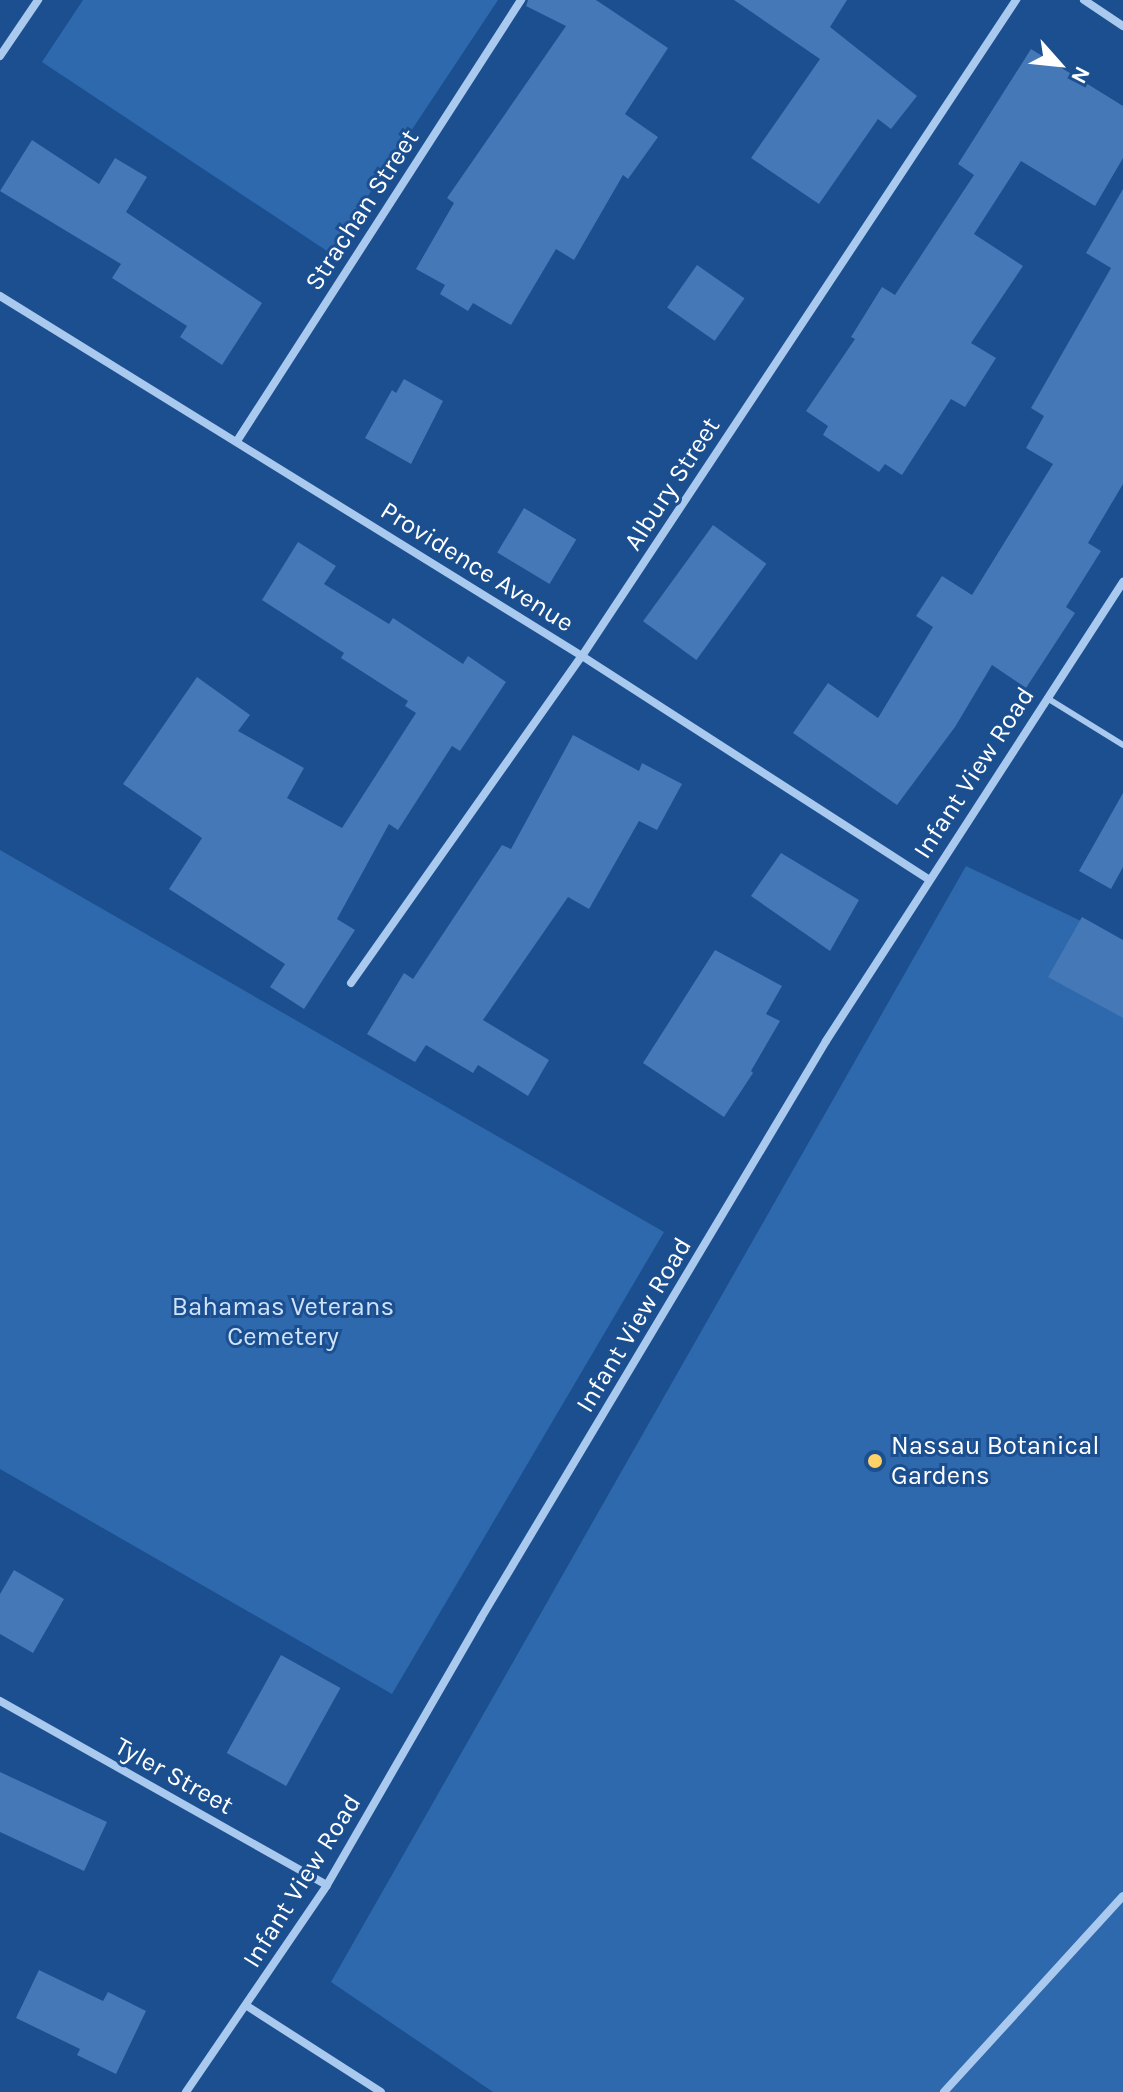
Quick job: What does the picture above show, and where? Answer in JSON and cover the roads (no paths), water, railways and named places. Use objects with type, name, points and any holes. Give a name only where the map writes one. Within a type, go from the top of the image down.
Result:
[{"type":"street","points":[[0,56],[38,0]]},
{"type":"street","name":"Strachan Street","points":[[237,441],[521,0]]},
{"type":"street","name":"Albury Street","points":[[351,983],[582,656],[1016,0]]},
{"type":"street","points":[[1084,0],[1123,26]]},
{"type":"street","name":"Providence Avenue","points":[[0,296],[582,656],[928,879]]},
{"type":"street","name":"Infant View Road","points":[[186,2092],[327,1885],[481,1618],[826,1041],[1123,582]]},
{"type":"street","name":"Tyler Street","points":[[0,1701],[327,1885]]},
{"type":"street","points":[[944,2092],[1123,1896]]},
{"type":"street","points":[[247,2006],[381,2092]]},
{"type":"lane","points":[[1047,698],[1123,745]]},
{"type":"place","name":"Nassau Botanical Gardens","points":[[875,1461]]},
{"type":"park label","name":"Bahamas Veterans Cemetery","points":[[283,1322]]}]
